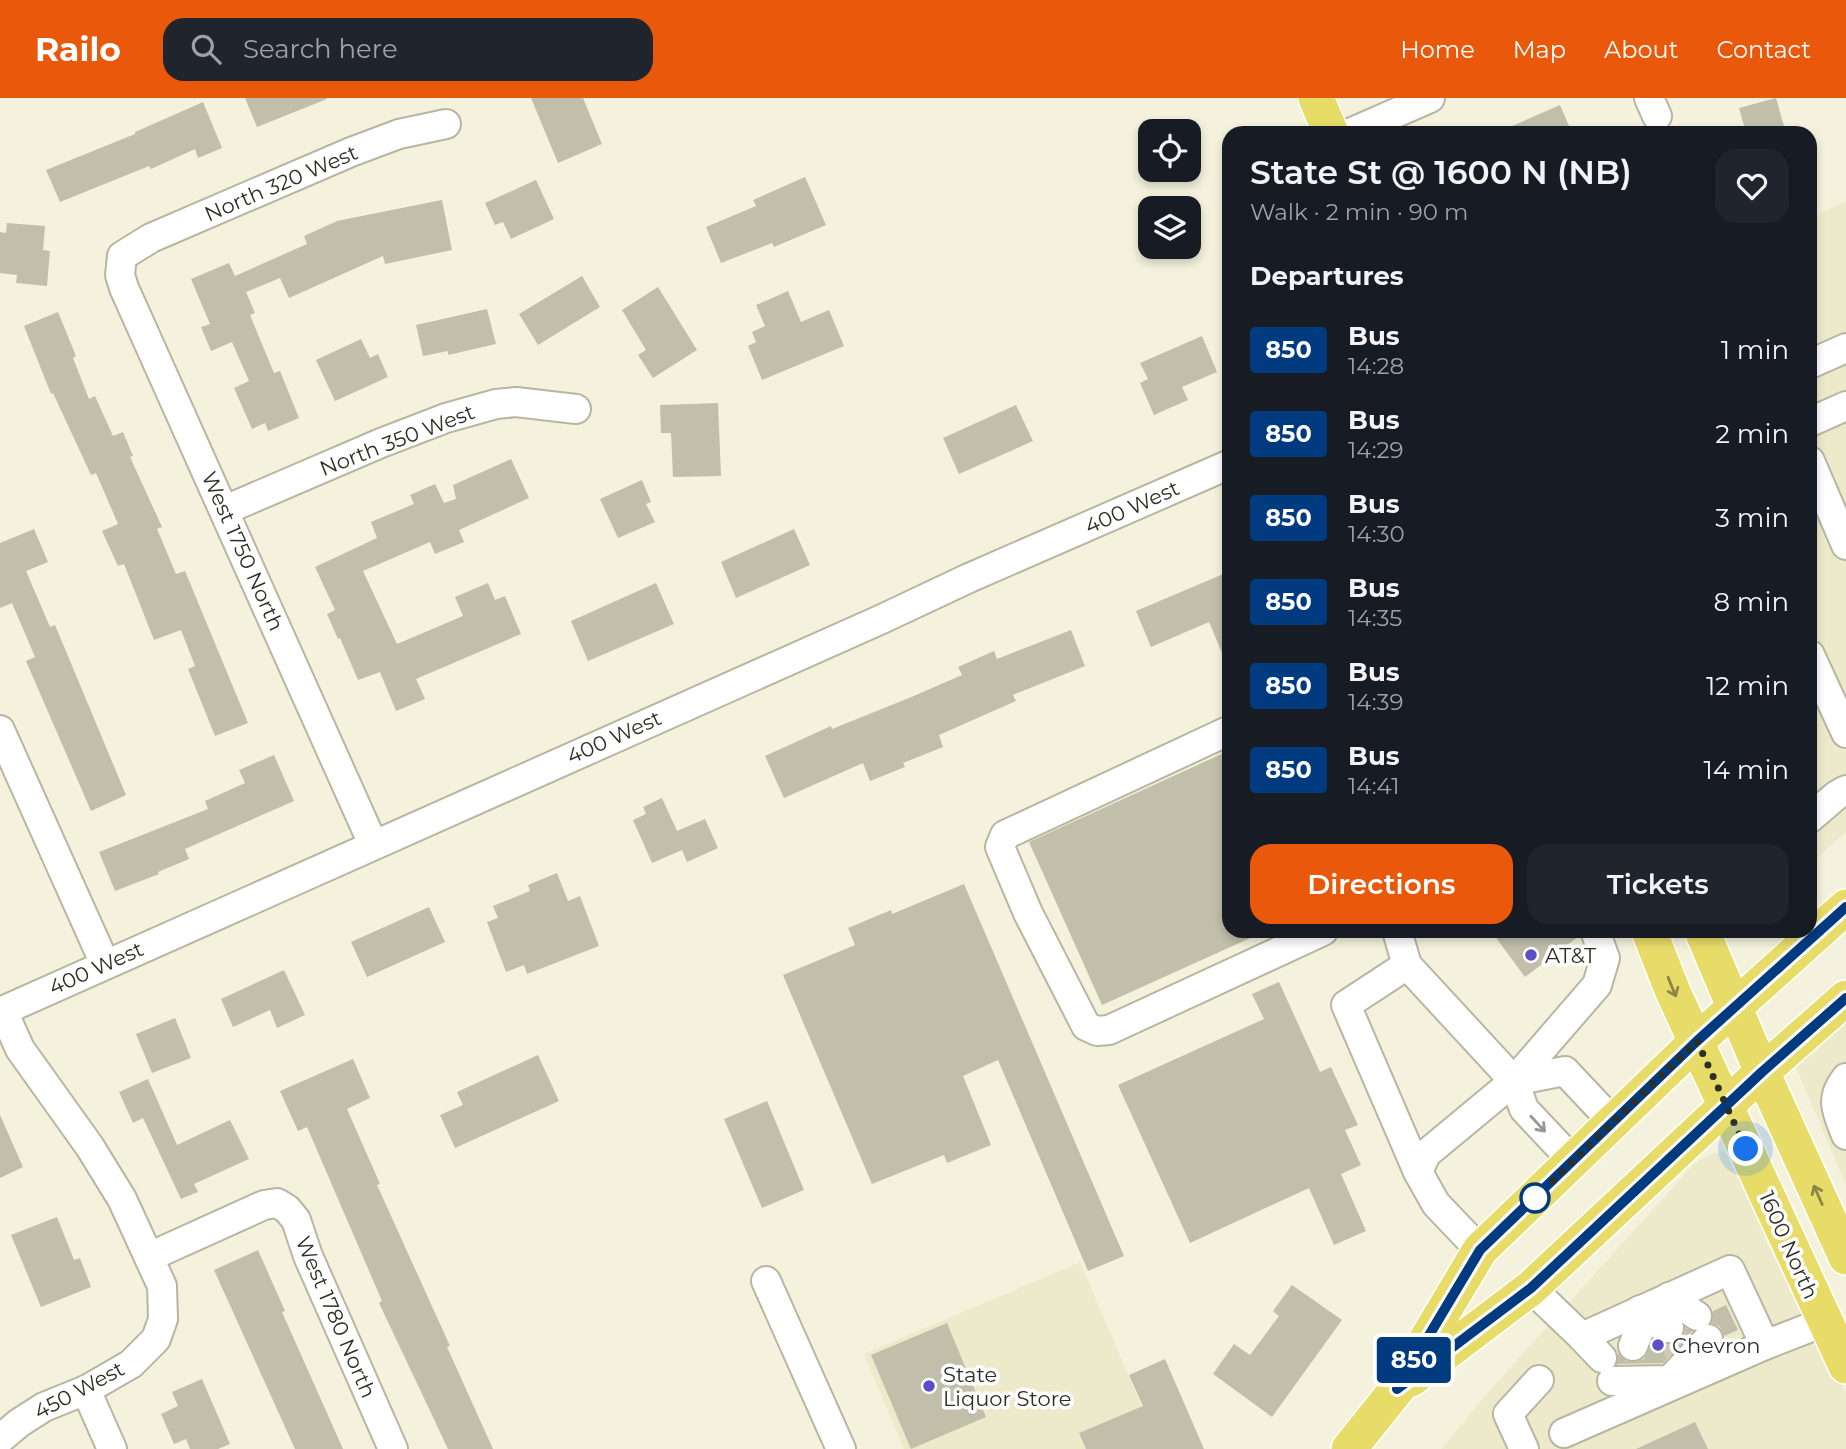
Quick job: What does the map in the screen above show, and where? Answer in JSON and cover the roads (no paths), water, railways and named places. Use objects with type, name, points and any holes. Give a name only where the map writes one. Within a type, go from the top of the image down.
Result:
[{"type":"main road","points":[[1316,98],[1328,126]]},
{"type":"main road","points":[[1817,933],[1846,907]]},
{"type":"main road","name":"1600 North","points":[[1652,938],[1673,992],[1846,1366]]},
{"type":"main road","points":[[1705,938],[1846,1257]]},
{"type":"main road","points":[[1349,1449],[1397,1389],[1480,1250],[1697,1041],[1811,938]]},
{"type":"main road","points":[[1397,1389],[1531,1288],[1726,1105],[1846,998]]},
{"type":"street","points":[[1366,126],[1430,98]]},
{"type":"street","name":"North 320 West","points":[[122,256],[151,238],[352,152],[399,134],[446,124]]},
{"type":"street","name":"West 1750 North","points":[[122,256],[121,275],[124,288],[373,845]]},
{"type":"street","points":[[1817,361],[1846,348]]},
{"type":"street","name":"North 350 West","points":[[225,510],[446,418],[506,403],[576,409]]},
{"type":"street","points":[[1817,419],[1846,406]]},
{"type":"street","name":"400 West","points":[[1,1011],[1222,468]]},
{"type":"street","points":[[1817,483],[1846,545]]},
{"type":"street","points":[[1817,669],[1846,733]]},
{"type":"street","points":[[0,730],[105,964]]},
{"type":"street","points":[[1222,734],[1005,835],[1000,847],[1028,912],[1086,1026],[1097,1031],[1109,1030],[1308,938]]},
{"type":"street","points":[[1817,812],[1846,790]]},
{"type":"street","points":[[1399,938],[1407,965],[1514,1081],[1524,1109],[1573,1161]]},
{"type":"street","points":[[1418,1172],[1426,1154],[1514,1081],[1597,985],[1605,958],[1598,938]]},
{"type":"street","points":[[1407,965],[1346,1005],[1418,1172],[1436,1204],[1480,1250]]},
{"type":"street","points":[[1,1011],[20,1049],[90,1147],[122,1199],[149,1257]]},
{"type":"street","points":[[1514,1081],[1564,1071],[1613,1122]]},
{"type":"street","points":[[1846,1078],[1838,1088],[1835,1107],[1846,1135]]},
{"type":"street","name":"West 1780 North","points":[[149,1257],[264,1205],[277,1203],[287,1209],[296,1220],[393,1449]]},
{"type":"street","name":"450 West","points":[[0,1439],[44,1407],[86,1390],[131,1364],[156,1339],[163,1319],[162,1286],[149,1257]]},
{"type":"street","points":[[1671,1383],[1637,1357],[1658,1327],[1669,1297],[1730,1269],[1765,1345]]},
{"type":"street","points":[[766,1281],[841,1449]]},
{"type":"street","points":[[1531,1288],[1582,1337],[1607,1370],[1671,1383]]},
{"type":"street","points":[[1669,1297],[1703,1328],[1671,1383]]},
{"type":"street","points":[[1564,1433],[1671,1383],[1824,1322]]},
{"type":"street","points":[[1582,1337],[1658,1327]]},
{"type":"street","points":[[1658,1327],[1671,1383]]},
{"type":"street","points":[[1524,1449],[1508,1414],[1539,1380]]},
{"type":"street","points":[[86,1390],[112,1449]]},
{"type":"tunnel","points":[[1669,1328],[1679,1352]]},
{"type":"place","name":"AT&T","points":[[1531,955]]},
{"type":"place","name":"Chevron","points":[[1658,1345]]},
{"type":"place","name":"State Liquor Store","points":[[929,1386]]}]
